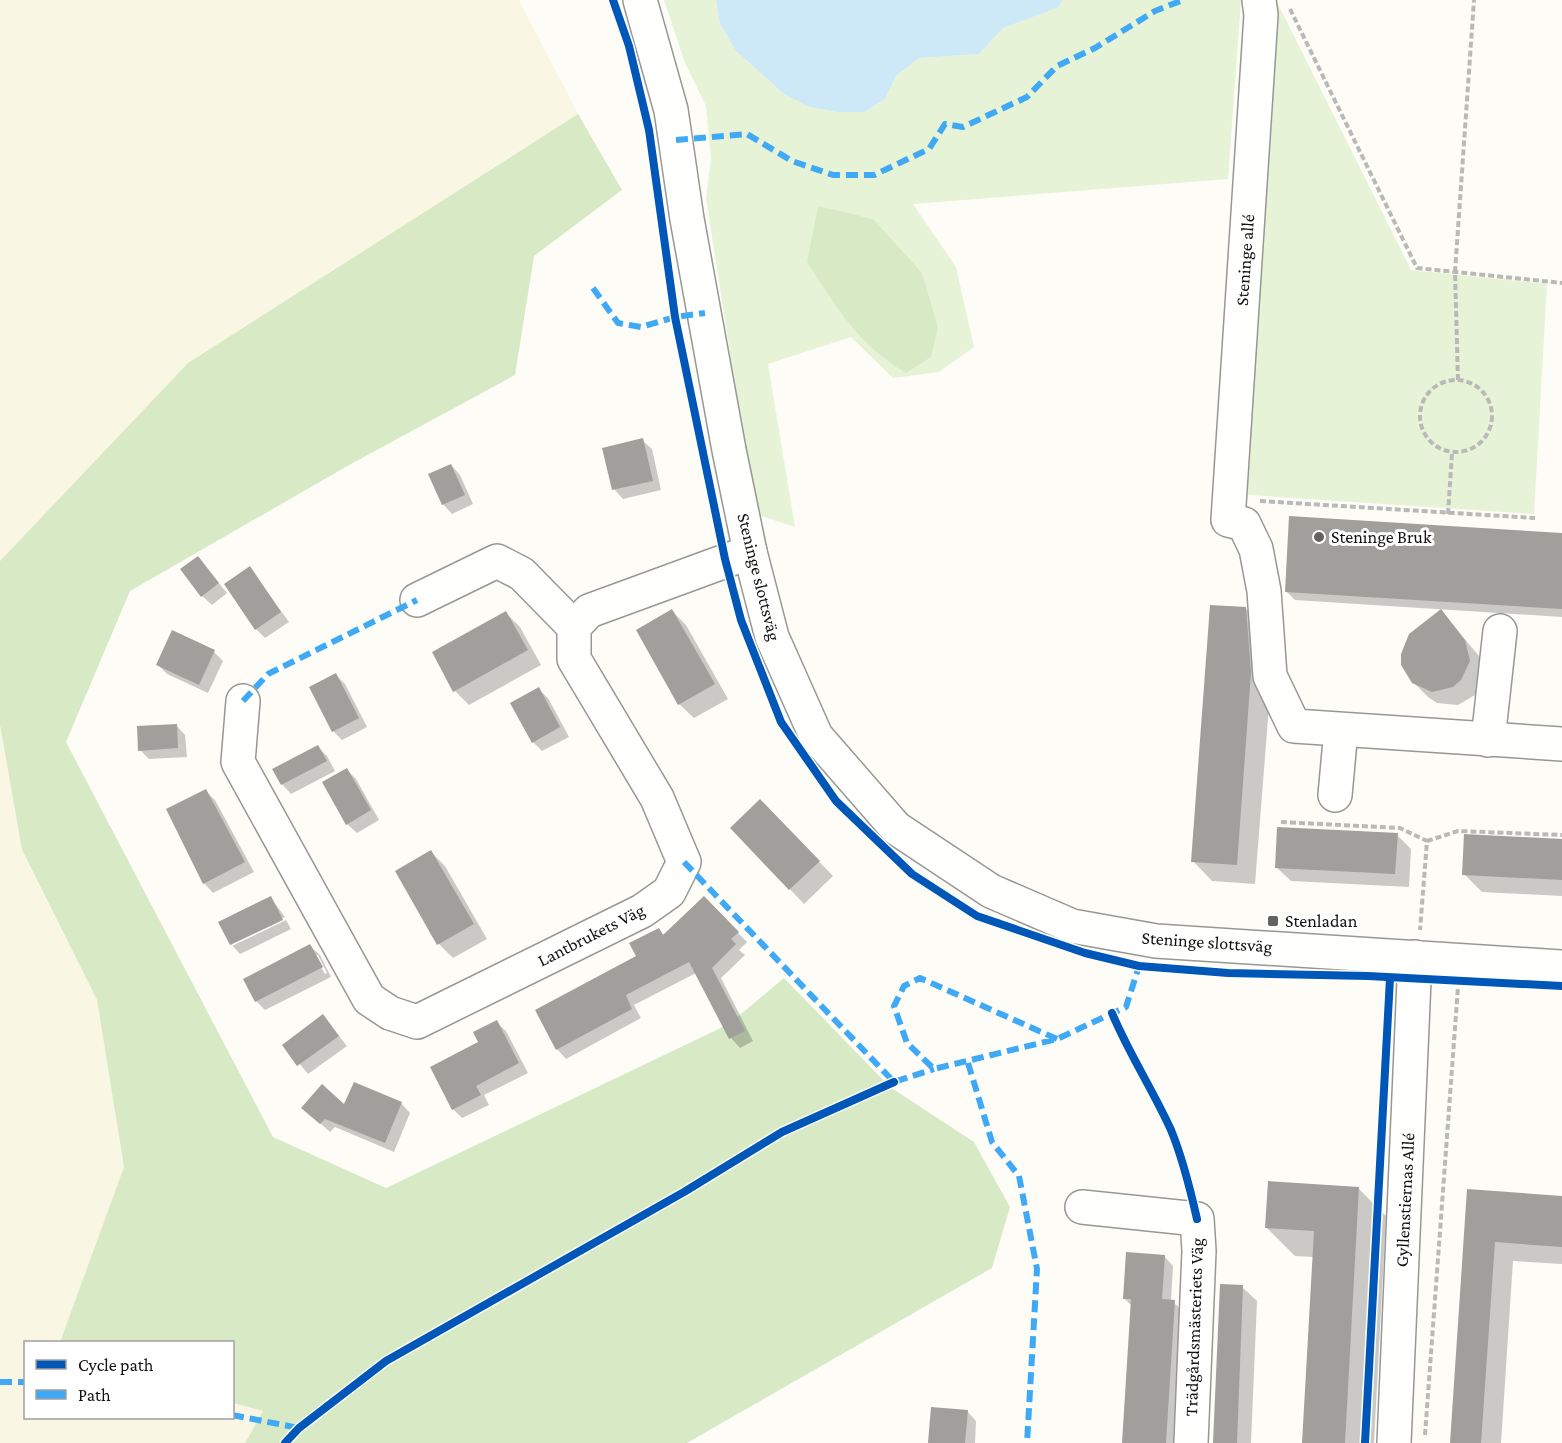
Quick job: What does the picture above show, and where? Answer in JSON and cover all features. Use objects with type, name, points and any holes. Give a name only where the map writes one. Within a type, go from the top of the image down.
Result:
[{"type":"street","name":"Steninge slottsväg","points":[[640,0],[671,110],[687,219],[750,552],[772,636],[816,736],[896,828],[991,891],[1072,926],[1156,941],[1562,967]]},
{"type":"street","name":"Steninge allé","points":[[1229,510],[1261,15],[1259,0]]},
{"type":"street","points":[[1229,510],[1244,524],[1256,549],[1264,591],[1270,676],[1294,726],[1562,744]]},
{"type":"street","points":[[417,600],[496,561],[522,574],[574,627],[589,611],[750,552]]},
{"type":"street","name":"Lantbrukets Väg","points":[[243,701],[238,762],[369,999],[390,1013],[417,1022],[642,911],[669,892],[684,862],[657,798],[574,658],[574,627]]},
{"type":"street","points":[[1488,740],[1500,631]]},
{"type":"street","points":[[1335,795],[1341,730]]},
{"type":"street","name":"Gyllenstiernas Allé","points":[[1394,1443],[1417,956]]},
{"type":"street","name":"Trädgårdsmästeriets Väg","points":[[1082,1207],[1197,1219],[1199,1251],[1191,1443]]},
{"type":"path","points":[[1286,0],[1417,268],[1562,283]]},
{"type":"path","points":[[1458,380],[1455,272],[1474,0]]},
{"type":"path","points":[[1458,380],[1480,388],[1492,408],[1492,420],[1483,441],[1464,452],[1452,453],[1430,442],[1422,432],[1419,420],[1420,407],[1430,391],[1446,381],[1458,380]]},
{"type":"path","points":[[1448,514],[1452,453]]},
{"type":"path","points":[[1229,510],[1535,518]]},
{"type":"path","points":[[1281,822],[1400,828],[1427,842],[1458,831],[1562,835]]},
{"type":"path","points":[[1427,842],[1417,956],[1458,981],[1470,981]]},
{"type":"path","points":[[1424,1443],[1458,981]]},
{"type":"shaded area","points":[[0,0],[519,0],[578,114],[188,363],[0,561]]},
{"type":"shaded area","points":[[0,725],[22,851],[97,1000],[124,1167],[60,1341],[24,1341],[24,1419],[234,1419],[234,1403],[263,1411],[245,1443],[0,1443]]},
{"type":"green space","points":[[664,0],[716,0],[720,24],[736,51],[784,94],[865,112],[885,99],[896,76],[919,58],[979,54],[1003,28],[1057,8],[1063,0],[1241,0],[1228,179],[913,204],[956,267],[974,347],[939,372],[893,378],[851,337],[768,364],[795,527],[755,514],[706,198],[711,158],[706,106],[685,63]]},
{"type":"green space","points":[[1267,0],[1276,0],[1411,270],[1547,284],[1534,514],[1234,494]]},
{"type":"green space","points":[[578,114],[622,190],[534,256],[515,375],[351,464],[130,591],[66,742],[273,1137],[386,1188],[729,1024],[784,978],[890,1087],[974,1142],[1010,1207],[992,1268],[687,1443],[245,1443],[263,1411],[234,1403],[234,1341],[60,1341],[124,1167],[97,1000],[22,850],[0,725],[0,561],[188,363]]},
{"type":"green space","points":[[818,206],[873,219],[922,273],[938,328],[931,357],[906,373],[874,349],[849,324],[807,262]]},
{"type":"water","points":[[716,0],[1063,0],[1057,8],[1003,28],[979,54],[919,58],[896,76],[885,99],[865,112],[838,112],[807,106],[784,94],[736,51],[720,24]]},
{"type":"building","points":[[643,438],[653,481],[612,490],[602,448]]},
{"type":"building","points":[[451,464],[465,495],[442,505],[428,474]]},
{"type":"building","points":[[1289,516],[1562,533],[1562,609],[1285,592]]},
{"type":"building","points":[[198,556],[219,583],[201,597],[180,569]]},
{"type":"building","points":[[250,566],[281,612],[255,630],[224,584]]},
{"type":"building","points":[[1210,605],[1246,607],[1251,673],[1237,865],[1191,862]]},
{"type":"building","points":[[672,609],[715,684],[678,705],[636,630]]},
{"type":"building","points":[[1441,609],[1465,640],[1470,661],[1461,680],[1453,687],[1432,692],[1412,683],[1401,665],[1401,654],[1409,634]]},
{"type":"building","points":[[506,611],[528,650],[453,692],[432,652]]},
{"type":"building","points":[[172,630],[215,650],[199,685],[156,665]]},
{"type":"building","points":[[336,673],[359,718],[332,732],[309,687]]},
{"type":"building","points":[[539,687],[560,727],[532,743],[510,703]]},
{"type":"building","points":[[177,724],[178,748],[138,751],[137,726]]},
{"type":"building","points":[[318,745],[327,761],[281,785],[272,769]]},
{"type":"building","points":[[347,768],[371,810],[346,825],[322,782]]},
{"type":"building","points":[[206,789],[245,862],[203,884],[166,809]]},
{"type":"building","points":[[760,799],[820,861],[789,890],[730,828]]},
{"type":"building","points":[[1277,827],[1398,833],[1395,874],[1275,868]]},
{"type":"building","points":[[1464,834],[1562,839],[1562,880],[1462,875]]},
{"type":"building","points":[[431,850],[474,924],[437,945],[395,871]]},
{"type":"building","points":[[271,896],[283,920],[230,945],[218,922]]},
{"type":"building","points":[[704,896],[739,932],[731,939],[736,944],[712,968],[745,1031],[729,1039],[689,962],[626,995],[632,1009],[556,1050],[535,1010],[636,956],[629,943],[659,928],[663,935]]},
{"type":"building","points":[[310,944],[323,967],[255,1002],[243,979]]},
{"type":"building","points":[[323,1014],[339,1036],[297,1066],[282,1045]]},
{"type":"building","points":[[497,1020],[519,1063],[476,1086],[481,1095],[452,1110],[430,1067],[478,1042],[473,1032]]},
{"type":"building","points":[[354,1082],[402,1102],[385,1143],[325,1119],[320,1124],[301,1108],[322,1084],[344,1104]]},
{"type":"building","points":[[1268,1181],[1359,1187],[1345,1443],[1302,1443],[1314,1231],[1265,1228]]},
{"type":"building","points":[[1467,1189],[1562,1196],[1562,1247],[1495,1242],[1481,1443],[1450,1443]]},
{"type":"building","points":[[1126,1252],[1165,1255],[1162,1299],[1175,1300],[1166,1443],[1122,1443],[1131,1299],[1123,1299]]},
{"type":"building","points":[[1220,1284],[1243,1285],[1237,1443],[1213,1443]]},
{"type":"building","points":[[931,1407],[968,1410],[965,1443],[928,1443]]},
{"type":"marked path","points":[[676,140],[747,134],[792,161],[833,175],[874,175],[929,149],[945,124],[963,127],[1027,97],[1057,66],[1095,48],[1155,11],[1183,0]]},
{"type":"marked path","points":[[593,288],[618,323],[641,327],[675,317],[705,313]]},
{"type":"marked path","points":[[243,701],[268,674],[417,600]]},
{"type":"marked path","points":[[684,862],[894,1082],[934,1069]]},
{"type":"marked path","points":[[1057,1039],[920,978],[904,986],[894,1006],[907,1043],[934,1069],[1057,1039],[1126,1007],[1139,966]]},
{"type":"marked path","points":[[968,1063],[992,1142],[1019,1176],[1037,1269],[1027,1443]]},
{"type":"marked path","points":[[0,1382],[24,1382]]},
{"type":"marked path","points":[[234,1415],[299,1428]]},
{"type":"cycle path","points":[[613,0],[629,46],[649,130],[675,317],[725,559],[741,620],[781,722],[836,801],[912,874],[977,916],[1085,953],[1139,966],[1228,973],[1368,976],[1562,986]]},
{"type":"cycle path","points":[[1365,1443],[1390,978]]},
{"type":"cycle path","points":[[1112,1013],[1171,1130],[1186,1174],[1197,1219]]},
{"type":"cycle path","points":[[285,1443],[299,1428],[386,1361],[684,1192],[782,1132],[894,1082]]},
{"type":"place","name":"Steninge Bruk","points":[[1319,537]]},
{"type":"place","name":"Stenladan","points":[[1273,921]]}]
